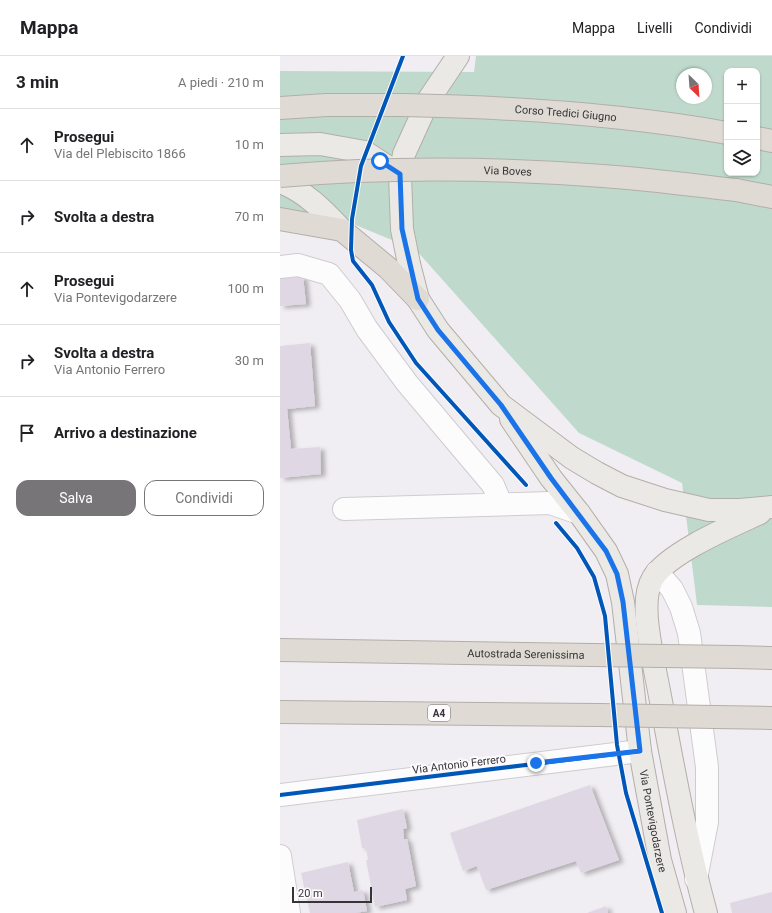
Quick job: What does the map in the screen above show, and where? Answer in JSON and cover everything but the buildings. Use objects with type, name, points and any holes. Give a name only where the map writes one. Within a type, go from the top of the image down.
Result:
[{"type":"highway","name":"Corso Tredici Giugno","points":[[280,108],[326,105],[497,107],[601,116],[724,133]]},
{"type":"highway","points":[[760,139],[772,141]]},
{"type":"highway","name":"Via Boves","points":[[280,176],[338,172],[458,170],[604,176],[736,190],[772,196]]},
{"type":"highway","points":[[280,219],[342,230],[388,268],[418,299]]},
{"type":"highway","name":"Autostrada Serenissima","points":[[280,650],[772,658]]},
{"type":"highway","name":"A4","points":[[280,712],[772,718]]},
{"type":"main road","points":[[458,56],[429,99],[404,154],[400,174],[402,229],[418,299],[438,330],[501,405],[572,458],[622,486],[665,500],[709,510],[740,510],[772,507]]},
{"type":"main road","points":[[280,145],[320,144],[365,152],[400,174]]},
{"type":"main road","points":[[280,182],[293,187],[323,210],[342,230]]},
{"type":"main road","name":"Via Pontevigodarzere","points":[[501,405],[551,478],[579,513],[606,551],[617,574],[623,602],[640,751],[660,860],[675,913]]},
{"type":"main road","points":[[706,913],[696,879],[648,628],[647,598],[652,580],[666,562],[678,554],[772,507]]},
{"type":"street","points":[[280,267],[298,265],[329,274],[350,300],[367,329],[407,383],[493,485],[501,504]]},
{"type":"street","points":[[344,509],[550,502],[579,513]]},
{"type":"street","points":[[657,572],[672,589],[681,607],[689,633],[707,767],[707,822],[696,879]]},
{"type":"street","name":"Via Antonio Ferrero","points":[[280,795],[446,776],[581,757],[640,751]]},
{"type":"street","points":[[280,856],[289,913]]},
{"type":"green space","points":[[476,56],[772,56],[772,607],[697,605],[682,483],[579,433],[416,250],[341,219],[280,208],[280,71],[474,72]]},
{"type":"cycle path","points":[[403,56],[361,166],[352,219],[351,250],[353,261],[372,285],[389,322],[416,363],[526,485]]},
{"type":"cycle path","points":[[556,523],[577,548],[594,577],[605,616],[617,745],[626,793],[662,913]]},
{"type":"cycle path","points":[[280,795],[640,751]]},
{"type":"route","points":[[380,161],[400,174],[402,229],[418,299],[425,312],[438,330],[501,405],[551,478],[579,513],[606,551],[617,574],[623,602],[640,751],[619,752],[536,763]]}]
